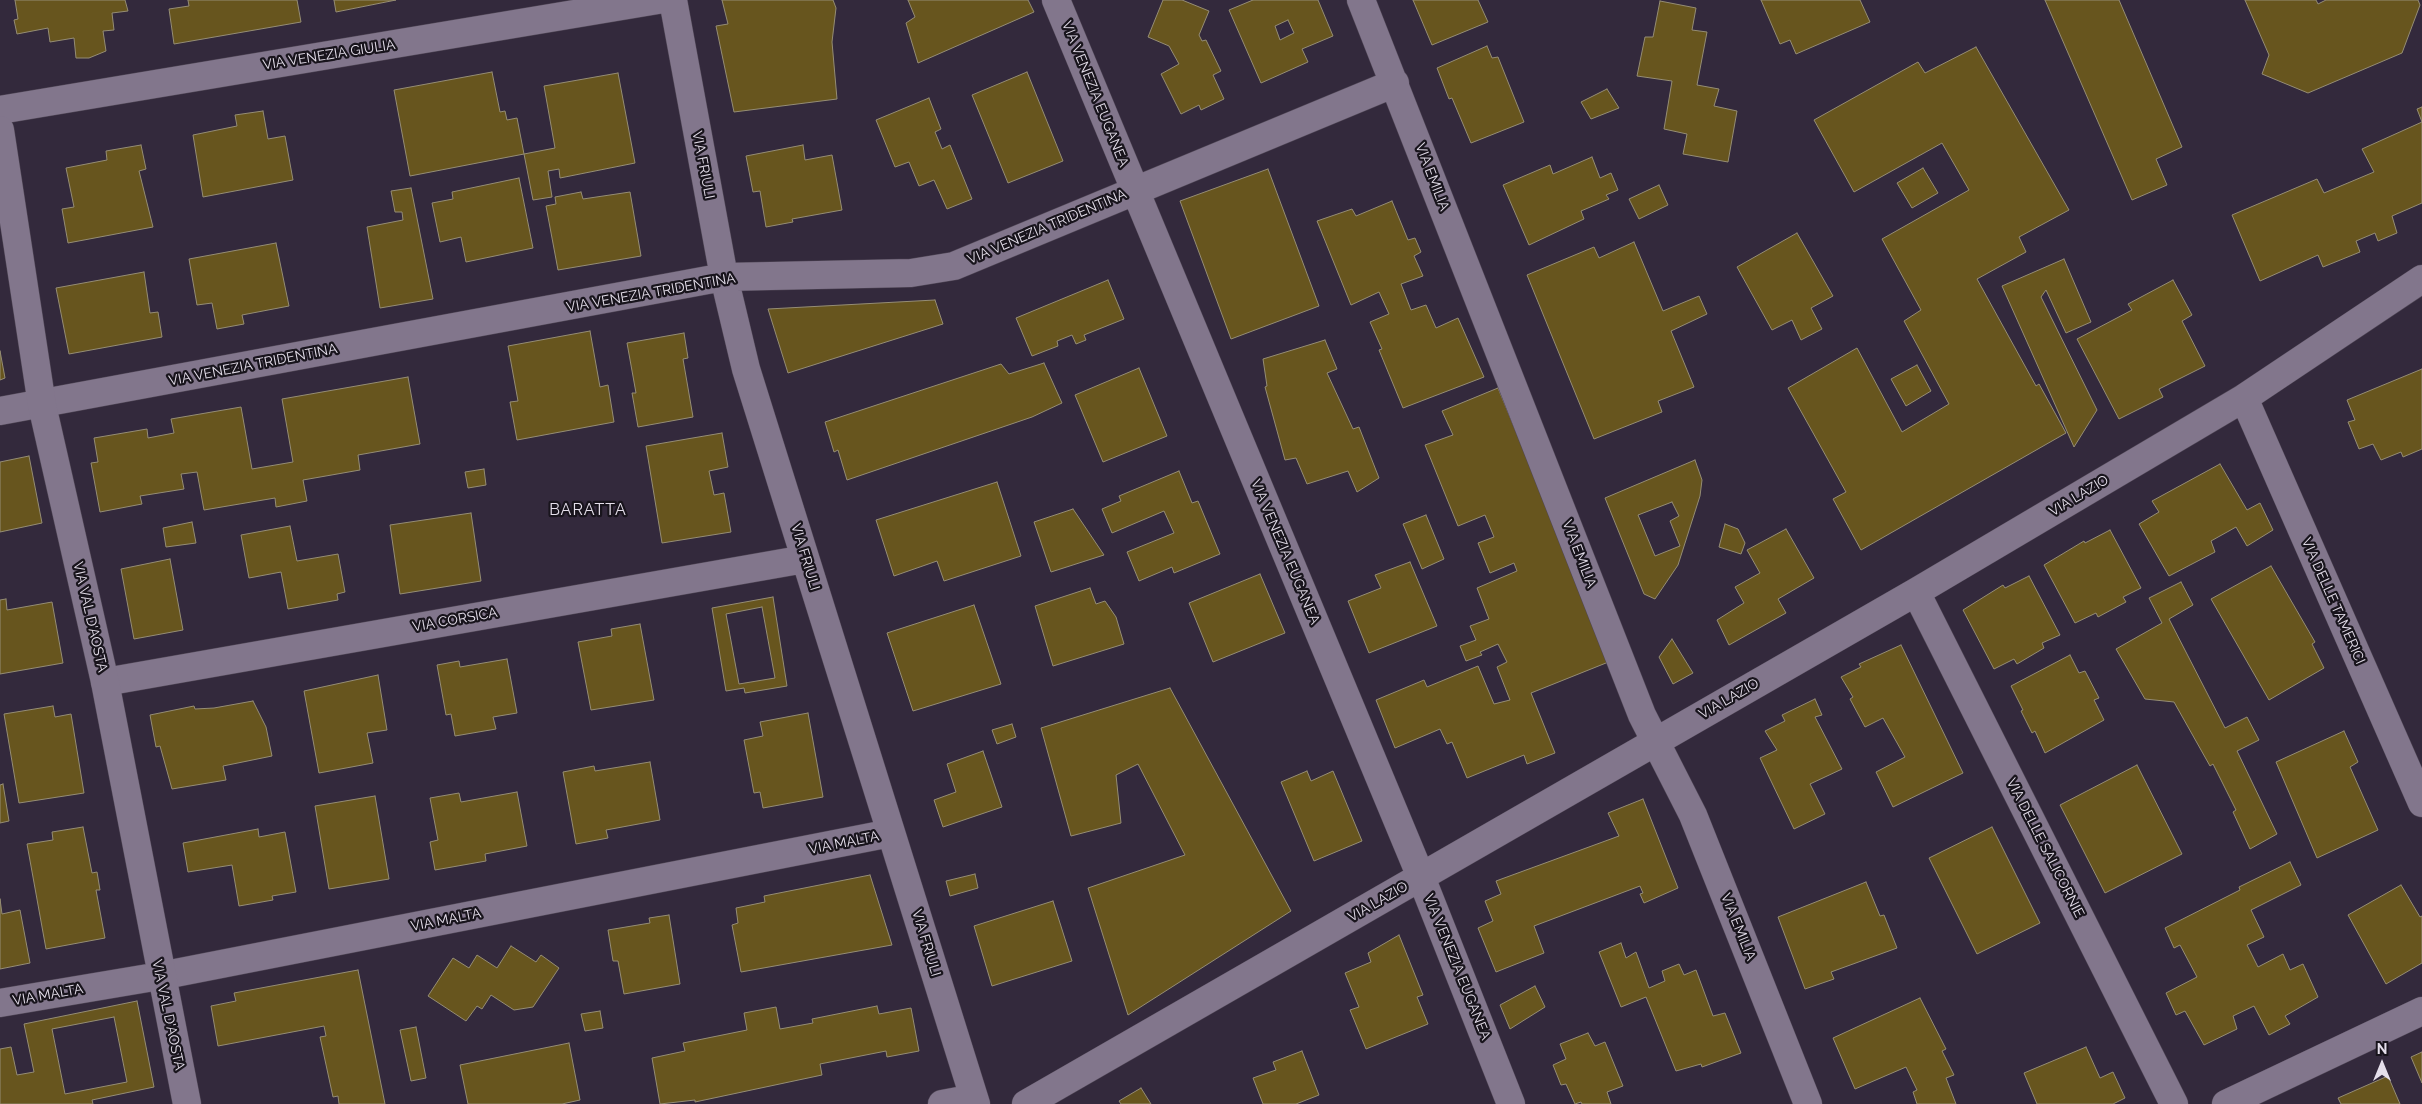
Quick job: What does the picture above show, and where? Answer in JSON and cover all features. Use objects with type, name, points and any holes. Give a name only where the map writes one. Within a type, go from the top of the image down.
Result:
[{"type":"street","name":"VIA VENEZIA GIULIA","points":[[0,110],[658,0]]},
{"type":"street","name":"VIA FRIULI","points":[[673,0],[724,277],[746,369],[975,1101]]},
{"type":"street","name":"VIA VENEZIA EUGANEA","points":[[1056,0],[1421,877],[1512,1104]]},
{"type":"street","name":"VIA EMILIA","points":[[1361,0],[1642,715],[1693,815],[1808,1104]]},
{"type":"street","name":"VIA VENEZIA TRIDENTINA","points":[[0,411],[42,405],[724,277],[911,273],[954,266],[1395,83]]},
{"type":"street","name":"VIA VAL D'AOSTA","points":[[0,130],[42,405],[105,682],[160,976],[187,1104]]},
{"type":"street","name":"VIA LAZIO","points":[[1026,1104],[1916,592],[2244,398],[2422,279]]},
{"type":"street","name":"VIA DELLE TAMERICI","points":[[2244,398],[2422,803]]},
{"type":"street","name":"VIA CORSICA","points":[[105,682],[805,559]]},
{"type":"street","name":"VIA DELLE SALICORNIE","points":[[1916,592],[2174,1104]]},
{"type":"street","name":"VIA MALTA","points":[[0,1003],[160,976],[891,833]]},
{"type":"street","points":[[2226,1104],[2422,1011]]},
{"type":"street","points":[[942,1104],[975,1101]]},
{"type":"building","points":[[15,0],[125,0],[128,11],[112,13],[114,30],[103,31],[106,51],[89,58],[76,58],[74,38],[50,42],[48,28],[17,34],[14,20],[18,19]]},
{"type":"building","points":[[188,0],[297,0],[301,22],[174,44],[169,9],[189,6]]},
{"type":"building","points":[[334,0],[396,0],[336,12]]},
{"type":"building","points":[[722,0],[833,0],[836,8],[832,42],[837,99],[734,112],[716,26],[728,24]]},
{"type":"building","points":[[908,0],[1028,0],[1034,12],[918,63],[906,23],[915,17]]},
{"type":"building","points":[[1163,0],[1182,0],[1209,11],[1199,35],[1202,41],[1206,40],[1221,71],[1213,75],[1224,99],[1201,110],[1199,105],[1181,114],[1161,74],[1179,64],[1169,46],[1148,37]]},
{"type":"building","points":[[1253,0],[1318,0],[1333,36],[1302,49],[1308,62],[1261,83],[1229,10]],"holes":[[[1288,20],[1294,33],[1280,40],[1275,26]]]},
{"type":"building","points":[[1413,0],[1478,0],[1488,22],[1432,45]]},
{"type":"building","points":[[1761,0],[1860,0],[1870,22],[1796,54],[1790,40],[1780,44]]},
{"type":"building","points":[[2045,0],[2119,0],[2182,147],[2156,159],[2167,185],[2132,200]]},
{"type":"building","points":[[2245,0],[2316,0],[2318,4],[2326,0],[2418,0],[2420,5],[2402,53],[2308,93],[2262,74],[2269,55]]},
{"type":"building","points":[[1660,1],[1696,8],[1692,30],[1707,32],[1697,85],[1719,89],[1714,106],[1737,111],[1728,162],[1683,154],[1687,134],[1664,129],[1672,81],[1637,76],[1645,37],[1653,37]]},
{"type":"building","points":[[1487,46],[1492,58],[1498,57],[1524,122],[1471,143],[1452,98],[1449,99],[1437,68]]},
{"type":"building","points":[[1976,47],[2069,210],[2019,237],[2026,252],[1977,279],[2036,386],[2039,384],[2066,433],[1861,550],[1833,499],[1846,492],[1788,388],[1857,348],[1902,432],[1949,404],[1904,321],[1921,310],[1882,239],[1969,190],[1942,143],[1854,192],[1814,120],[1918,62],[1925,73]]},
{"type":"building","points":[[492,72],[500,112],[505,111],[507,120],[517,118],[524,154],[410,176],[394,90]]},
{"type":"building","points":[[1027,72],[1063,161],[1008,183],[972,95]]},
{"type":"building","points":[[618,73],[635,163],[560,178],[559,169],[548,171],[552,197],[533,200],[524,154],[555,148],[544,86]]},
{"type":"building","points":[[1607,89],[1619,108],[1591,119],[1581,102]]},
{"type":"building","points":[[929,98],[941,129],[935,132],[942,149],[950,145],[972,199],[947,209],[934,180],[919,186],[909,162],[895,167],[876,120]]},
{"type":"building","points":[[2422,107],[2422,122],[2417,109]]},
{"type":"building","points":[[263,111],[268,139],[285,136],[293,180],[203,197],[193,135],[237,126],[235,115]]},
{"type":"building","points":[[2422,122],[2422,203],[2392,216],[2397,233],[2378,241],[2375,233],[2356,241],[2360,252],[2323,267],[2318,255],[2260,281],[2232,215],[2317,179],[2324,193],[2374,172],[2362,149]]},
{"type":"building","points":[[141,145],[146,169],[139,171],[153,227],[68,243],[62,209],[74,207],[66,168],[107,160],[106,151]]},
{"type":"building","points":[[803,145],[805,160],[832,155],[842,210],[792,219],[793,222],[766,227],[760,191],[753,192],[746,156]]},
{"type":"building","points":[[1592,157],[1600,178],[1611,173],[1618,190],[1606,195],[1609,199],[1581,211],[1584,219],[1529,245],[1503,185],[1550,165],[1553,174]]},
{"type":"building","points":[[1923,168],[1938,193],[1912,208],[1897,183]]},
{"type":"building","points":[[1268,169],[1319,306],[1231,339],[1180,201]]},
{"type":"building","points":[[519,178],[533,248],[466,262],[461,237],[440,242],[432,203],[453,199],[452,192]]},
{"type":"building","points":[[1659,185],[1668,205],[1639,219],[1629,199]]},
{"type":"building","points":[[411,188],[433,299],[380,308],[367,227],[403,220],[402,212],[395,212],[391,191]]},
{"type":"building","points":[[581,192],[583,199],[630,192],[641,256],[558,270],[546,206],[556,204],[555,197]]},
{"type":"building","points":[[1392,201],[1408,240],[1415,238],[1421,252],[1414,256],[1423,276],[1401,284],[1411,310],[1426,305],[1436,328],[1458,318],[1484,377],[1403,408],[1379,350],[1382,349],[1370,322],[1389,314],[1379,292],[1351,305],[1317,221],[1352,209],[1356,216]]},
{"type":"building","points":[[1797,233],[1833,296],[1811,308],[1822,329],[1801,340],[1792,320],[1772,330],[1737,267]]},
{"type":"building","points":[[1634,242],[1663,311],[1699,296],[1707,314],[1671,331],[1694,387],[1658,401],[1662,412],[1594,439],[1527,275],[1594,247],[1599,258]]},
{"type":"building","points":[[276,243],[289,306],[242,315],[244,324],[217,329],[212,303],[197,305],[189,259]]},
{"type":"building","points":[[2064,259],[2091,322],[2066,333],[2046,290],[2041,297],[2097,410],[2074,447],[2002,286]]},
{"type":"building","points":[[144,272],[150,313],[158,312],[162,337],[69,354],[56,288]]},
{"type":"building","points":[[1108,280],[1124,319],[1084,335],[1086,340],[1076,344],[1072,335],[1057,341],[1058,346],[1032,356],[1016,318]]},
{"type":"building","points":[[2173,280],[2192,315],[2182,321],[2205,366],[2159,389],[2163,397],[2119,419],[2077,339],[2132,310],[2128,304]]},
{"type":"building","points":[[935,300],[943,324],[788,373],[768,309]]},
{"type":"building","points":[[590,331],[600,387],[608,385],[614,422],[517,440],[510,402],[518,401],[508,346]]},
{"type":"building","points":[[684,333],[688,358],[683,359],[693,417],[638,427],[632,393],[636,393],[627,343]]},
{"type":"building","points":[[1325,340],[1337,369],[1327,373],[1353,429],[1359,427],[1379,478],[1357,492],[1348,471],[1307,484],[1296,458],[1285,460],[1265,387],[1267,386],[1263,359]]},
{"type":"building","points":[[0,351],[5,378],[0,380]]},
{"type":"building","points":[[1044,363],[1062,403],[1032,417],[847,480],[838,450],[834,452],[825,422],[1001,364],[1009,374]]},
{"type":"building","points":[[1917,365],[1931,391],[1906,406],[1891,379]]},
{"type":"building","points":[[1139,368],[1167,436],[1103,462],[1075,395]]},
{"type":"building","points":[[2422,369],[2422,449],[2403,457],[2401,452],[2381,460],[2373,444],[2359,449],[2348,422],[2355,420],[2347,400]]},
{"type":"building","points":[[408,377],[420,444],[358,455],[360,470],[303,480],[307,501],[276,507],[275,498],[204,510],[197,472],[181,474],[184,489],[140,496],[142,504],[100,512],[91,463],[98,462],[94,438],[147,429],[148,438],[174,433],[171,419],[241,407],[252,469],[293,462],[282,399]]},
{"type":"building","points":[[1498,388],[1611,661],[1531,693],[1555,753],[1527,764],[1524,755],[1467,778],[1452,742],[1447,744],[1440,729],[1395,748],[1376,700],[1424,680],[1427,687],[1478,666],[1494,704],[1510,700],[1497,667],[1507,662],[1498,644],[1480,652],[1482,655],[1466,661],[1460,646],[1476,640],[1470,626],[1489,619],[1477,588],[1517,571],[1514,563],[1490,573],[1478,543],[1494,537],[1485,515],[1458,526],[1425,445],[1453,435],[1442,411]]},
{"type":"building","points":[[722,433],[728,467],[709,471],[714,495],[724,493],[731,532],[662,543],[646,446]]},
{"type":"building","points":[[29,456],[42,523],[0,532],[0,462]]},
{"type":"building","points":[[1695,460],[1702,480],[1700,496],[1678,565],[1655,599],[1644,594],[1605,498]],"holes":[[[1672,502],[1679,516],[1670,521],[1680,546],[1655,556],[1638,515]]]},
{"type":"building","points":[[2220,464],[2247,510],[2260,503],[2273,530],[2247,546],[2236,527],[2211,541],[2215,552],[2169,576],[2139,524],[2159,512],[2152,501]]},
{"type":"building","points":[[484,469],[486,485],[468,488],[465,472]]},
{"type":"building","points":[[1179,471],[1192,503],[1198,501],[1220,554],[1174,573],[1172,567],[1139,581],[1127,552],[1174,533],[1164,511],[1112,533],[1102,509],[1121,501],[1119,496]]},
{"type":"building","points":[[997,482],[1021,556],[944,581],[937,561],[894,576],[876,520]]},
{"type":"building","points":[[1073,509],[1104,555],[1051,572],[1034,522]]},
{"type":"building","points":[[471,513],[481,581],[400,594],[390,525]]},
{"type":"building","points":[[1426,515],[1444,559],[1422,569],[1403,524]]},
{"type":"building","points":[[192,522],[196,543],[166,547],[163,528]]},
{"type":"building","points":[[1725,524],[1738,529],[1745,543],[1741,554],[1719,547]]},
{"type":"building","points":[[290,526],[297,561],[338,554],[345,592],[337,594],[338,600],[288,609],[281,572],[249,578],[241,535]]},
{"type":"building","points":[[1786,529],[1814,578],[1778,599],[1786,613],[1729,645],[1717,620],[1744,603],[1735,587],[1760,573],[1747,550]]},
{"type":"building","points":[[2110,530],[2141,588],[2123,597],[2126,602],[2098,617],[2096,613],[2075,623],[2044,565],[2084,541],[2085,543]]},
{"type":"building","points":[[170,559],[183,630],[134,639],[121,569]]},
{"type":"building","points":[[1410,562],[1437,626],[1369,653],[1348,601],[1381,588],[1375,575]]},
{"type":"building","points":[[2271,566],[2315,642],[2312,644],[2324,668],[2269,700],[2211,599]]},
{"type":"building","points":[[1260,574],[1285,633],[1213,662],[1189,603]]},
{"type":"building","points":[[2029,576],[2060,635],[2042,643],[2044,648],[2017,664],[2014,659],[1994,669],[1963,610],[2003,585],[2005,588]]},
{"type":"building","points":[[2181,582],[2193,605],[2169,619],[2225,728],[2247,717],[2259,740],[2237,751],[2277,834],[2250,849],[2233,812],[2236,810],[2213,764],[2210,766],[2174,702],[2145,699],[2116,649],[2162,623],[2149,598]]},
{"type":"building","points":[[1090,588],[1096,604],[1105,601],[1116,617],[1124,644],[1053,666],[1035,606]]},
{"type":"building","points":[[773,597],[787,686],[745,693],[744,688],[726,691],[712,608]],"holes":[[[762,607],[775,678],[739,684],[726,614]]]},
{"type":"building","points":[[6,599],[7,610],[52,602],[63,663],[0,674],[0,600]]},
{"type":"building","points":[[974,605],[1001,684],[913,711],[887,633]]},
{"type":"building","points":[[640,624],[654,700],[591,710],[578,642],[612,636],[611,629]]},
{"type":"building","points":[[1672,639],[1693,673],[1673,684],[1659,657]]},
{"type":"building","points":[[1901,645],[1963,773],[1893,807],[1876,772],[1905,757],[1883,718],[1865,727],[1850,699],[1853,697],[1841,677],[1861,667],[1859,664]]},
{"type":"building","points":[[2070,655],[2079,673],[2085,671],[2099,698],[2094,700],[2104,720],[2045,753],[2035,731],[2032,733],[2011,686]]},
{"type":"building","points":[[507,659],[517,713],[493,717],[496,729],[455,736],[451,714],[446,715],[437,665],[459,661],[460,667]]},
{"type":"building","points":[[378,675],[387,730],[367,733],[373,763],[319,773],[304,691]]},
{"type":"building","points":[[1170,688],[1291,911],[1128,1015],[1088,888],[1185,855],[1138,764],[1116,775],[1121,823],[1071,836],[1041,728]]},
{"type":"building","points":[[1815,699],[1822,715],[1815,717],[1842,769],[1810,784],[1825,814],[1794,829],[1760,758],[1777,750],[1765,731],[1785,721],[1782,715]]},
{"type":"building","points":[[253,701],[266,727],[272,756],[223,766],[226,780],[172,789],[160,746],[156,747],[150,715],[194,706],[195,709],[214,708]]},
{"type":"building","points":[[53,706],[55,717],[71,714],[84,793],[19,803],[4,714]]},
{"type":"building","points":[[808,713],[823,797],[763,808],[760,792],[754,793],[744,740],[763,736],[760,722]]},
{"type":"building","points":[[1012,724],[1016,737],[997,744],[992,730]]},
{"type":"building","points":[[2344,731],[2358,762],[2350,767],[2378,830],[2317,858],[2276,762]]},
{"type":"building","points":[[983,751],[1002,807],[943,827],[934,800],[956,792],[947,764]]},
{"type":"building","points":[[650,762],[660,820],[606,830],[608,838],[576,844],[563,772],[594,766],[595,771]]},
{"type":"building","points":[[2137,765],[2182,854],[2105,893],[2060,805]]},
{"type":"building","points":[[1307,771],[1311,781],[1333,771],[1362,841],[1314,861],[1281,782]]},
{"type":"building","points":[[3,784],[9,821],[0,823],[0,785]]},
{"type":"building","points":[[517,792],[527,846],[485,854],[486,861],[435,870],[430,842],[438,840],[430,798],[459,793],[461,802]]},
{"type":"building","points":[[375,796],[389,879],[329,889],[315,806]]},
{"type":"building","points":[[1643,799],[1678,888],[1644,903],[1640,894],[1643,893],[1640,886],[1534,926],[1544,953],[1496,972],[1478,928],[1493,921],[1485,901],[1501,894],[1496,881],[1619,836],[1608,813]]},
{"type":"building","points":[[83,827],[92,873],[97,872],[100,890],[96,890],[105,938],[46,949],[27,844],[53,840],[52,832]]},
{"type":"building","points":[[1992,827],[2040,923],[1977,954],[1929,858]]},
{"type":"building","points":[[258,829],[259,837],[285,832],[296,892],[272,896],[273,900],[239,906],[232,865],[188,872],[183,843]]},
{"type":"building","points":[[2290,862],[2301,885],[2251,910],[2264,937],[2247,945],[2258,967],[2283,954],[2290,970],[2303,964],[2318,997],[2285,1016],[2290,1024],[2269,1035],[2254,1006],[2233,1016],[2237,1029],[2204,1045],[2185,1011],[2176,1015],[2166,993],[2197,977],[2180,945],[2174,948],[2165,928],[2240,890],[2239,887]]},
{"type":"building","points":[[975,874],[978,888],[950,896],[946,881]]},
{"type":"building","points":[[870,875],[892,945],[741,972],[732,925],[738,923],[736,908],[765,902],[764,896]]},
{"type":"building","points":[[1866,882],[1880,916],[1884,915],[1897,948],[1831,972],[1834,979],[1805,989],[1778,917]]},
{"type":"building","points":[[2401,885],[2420,917],[2422,916],[2422,963],[2386,984],[2348,915]]},
{"type":"building","points":[[0,899],[2,914],[20,910],[30,963],[0,969]]},
{"type":"building","points":[[1053,901],[1072,961],[992,986],[974,926]]},
{"type":"building","points":[[669,915],[680,984],[624,994],[618,961],[613,961],[608,930],[650,923],[649,918]]},
{"type":"building","points":[[1399,935],[1423,995],[1417,997],[1428,1024],[1366,1049],[1350,1010],[1359,1007],[1345,973],[1371,962],[1368,953]]},
{"type":"building","points":[[1621,943],[1626,958],[1636,952],[1649,988],[1665,981],[1662,971],[1679,964],[1684,975],[1696,970],[1713,1016],[1725,1013],[1741,1053],[1702,1067],[1701,1064],[1676,1071],[1646,997],[1621,1007],[1599,952]]},
{"type":"building","points":[[511,946],[536,962],[541,955],[559,968],[533,1007],[514,1010],[491,995],[482,1009],[477,1006],[466,1021],[428,996],[453,958],[469,968],[477,955],[497,968]]},
{"type":"building","points":[[358,970],[385,1104],[339,1104],[338,1096],[333,1097],[320,1037],[326,1036],[324,1026],[218,1046],[211,1006],[236,1001],[234,993]]},
{"type":"building","points":[[1535,986],[1545,1007],[1510,1029],[1500,1005]]},
{"type":"building","points":[[1920,998],[1946,1049],[1942,1051],[1954,1075],[1946,1078],[1956,1104],[1917,1104],[1913,1092],[1917,1090],[1906,1067],[1855,1089],[1833,1038]]},
{"type":"building","points":[[137,1001],[154,1087],[92,1100],[93,1104],[0,1104],[0,1049],[11,1047],[17,1075],[34,1072],[24,1024]],"holes":[[[114,1017],[127,1082],[65,1094],[52,1029]]]},
{"type":"building","points":[[877,1006],[879,1014],[911,1008],[919,1051],[887,1057],[886,1051],[820,1064],[822,1075],[695,1102],[695,1100],[660,1104],[652,1058],[685,1051],[683,1043],[747,1030],[744,1013],[776,1007],[780,1029],[813,1023],[812,1019]]},
{"type":"building","points":[[600,1011],[603,1028],[585,1031],[581,1014]]},
{"type":"building","points":[[416,1027],[426,1078],[411,1081],[400,1030]]},
{"type":"building","points":[[1588,1033],[1595,1046],[1605,1042],[1623,1086],[1607,1092],[1611,1104],[1582,1104],[1581,1102],[1575,1104],[1566,1084],[1561,1085],[1553,1065],[1566,1059],[1560,1044]]},
{"type":"building","points":[[569,1043],[580,1100],[562,1104],[468,1104],[460,1065]]},
{"type":"building","points":[[2086,1047],[2100,1078],[2113,1072],[2125,1098],[2113,1104],[2037,1104],[2024,1073]]},
{"type":"building","points":[[1302,1051],[1319,1095],[1296,1104],[1263,1104],[1253,1078],[1276,1070],[1273,1062]]},
{"type":"building","points":[[2422,1052],[2422,1083],[2411,1057]]},
{"type":"building","points":[[2388,1076],[2400,1104],[2341,1104],[2338,1098]]},
{"type":"building","points":[[1141,1088],[1151,1104],[1121,1104],[1119,1101]]},
{"type":"district","name":"BARATTA","points":[[588,510]]}]
